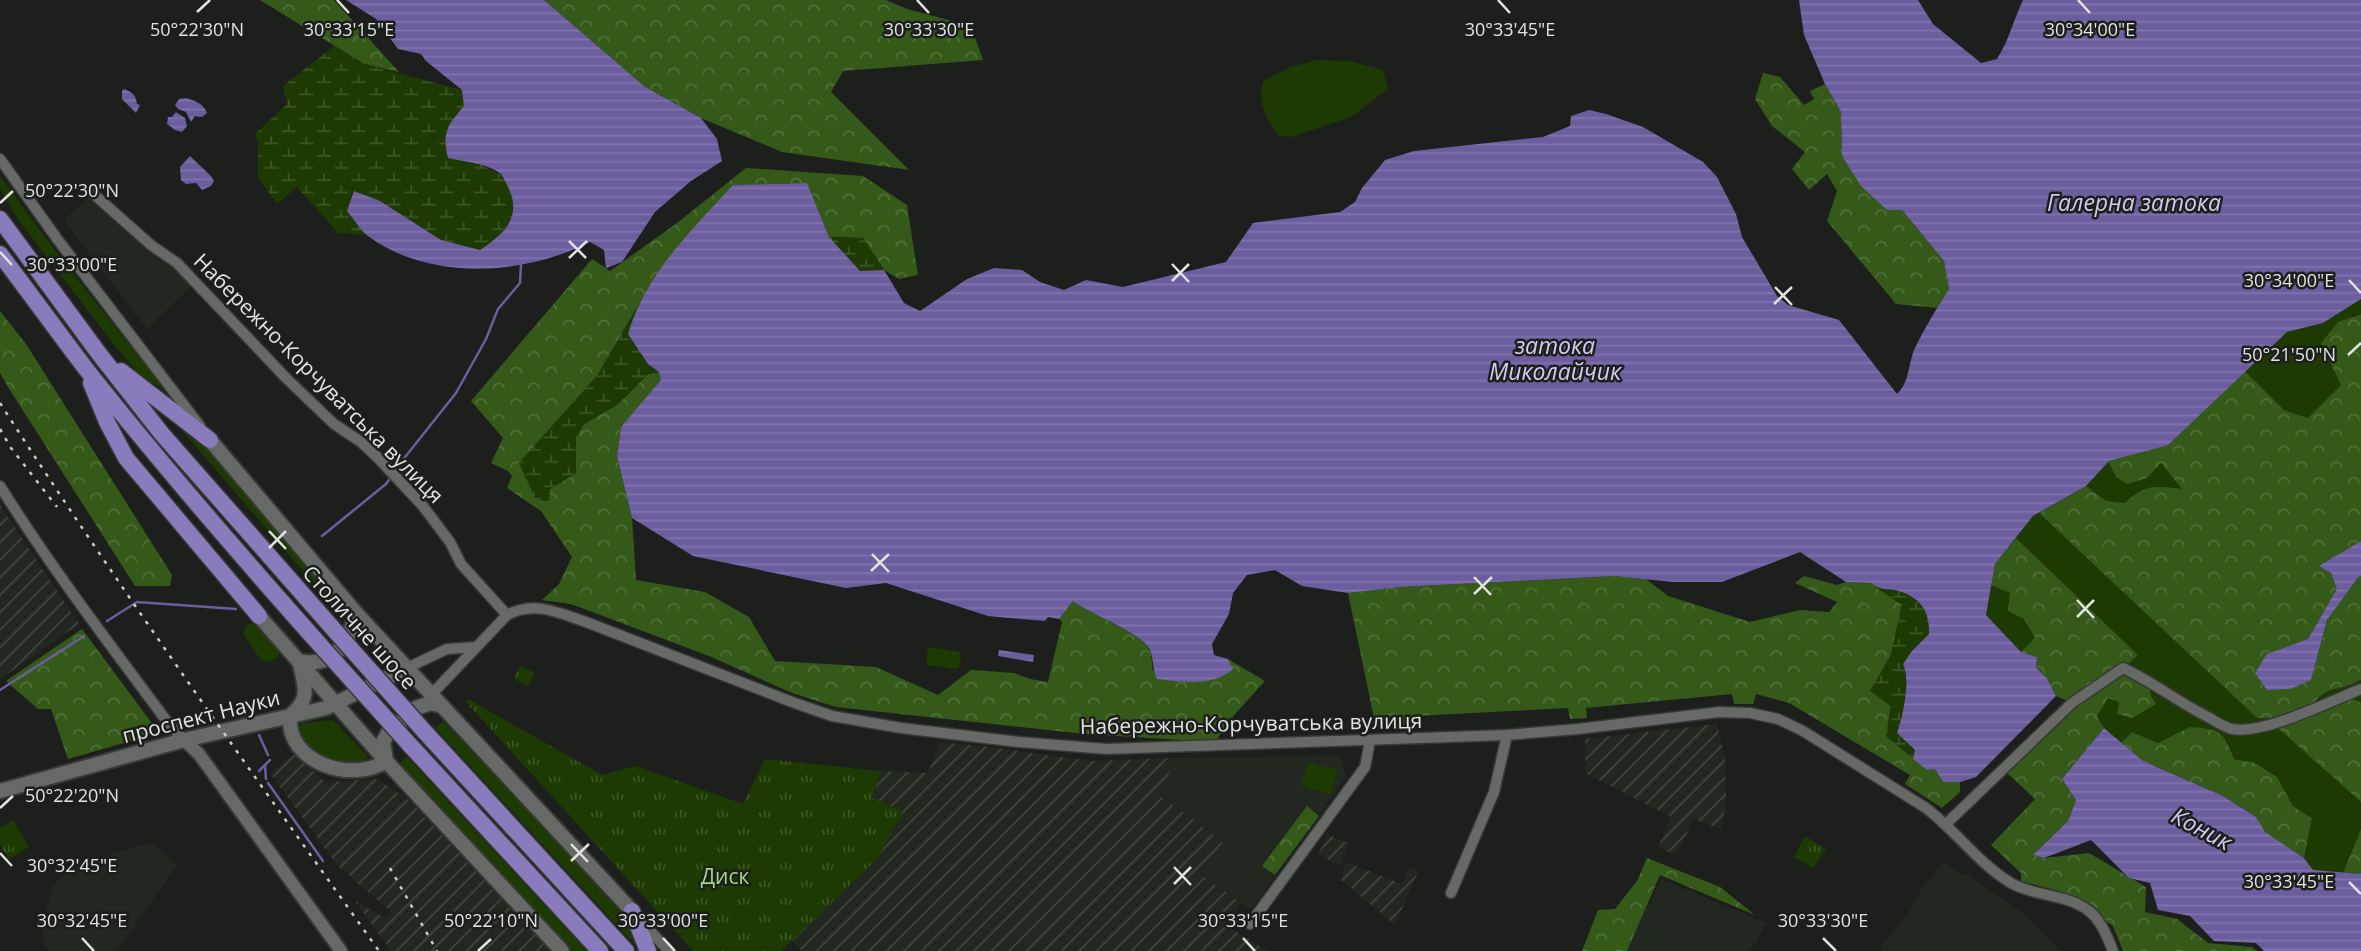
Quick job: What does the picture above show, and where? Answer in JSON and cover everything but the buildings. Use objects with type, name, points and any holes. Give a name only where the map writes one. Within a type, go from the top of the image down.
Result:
[{"type":"highway","name":"Столичне шосе","points":[[0,219],[162,434],[424,731],[626,951]]},
{"type":"highway","name":"Столичне шосе","points":[[0,254],[85,368],[224,537],[409,744],[600,951]]},
{"type":"highway","points":[[100,355],[210,440]]},
{"type":"highway","points":[[85,368],[107,422],[126,458],[260,616]]},
{"type":"highway","points":[[632,911],[648,951]]},
{"type":"main road","points":[[210,440],[356,613],[632,911]]},
{"type":"main road","points":[[299,662],[320,662],[342,648],[351,634],[356,613]]},
{"type":"main road","points":[[260,616],[386,761],[562,951]]},
{"type":"main road","points":[[299,662],[306,693],[299,709],[290,716],[290,733],[300,748],[324,765],[354,772],[378,767],[386,761]]},
{"type":"main road","name":"проспект Науки","points":[[0,791],[184,740],[336,704],[407,668]]},
{"type":"main road","points":[[386,761],[383,742],[388,733],[416,708],[431,703],[442,706]]},
{"type":"street","points":[[0,159],[210,440]]},
{"type":"street","name":"Набережно-Корчуватська вулиця","points":[[89,190],[151,245],[177,263],[296,387],[334,424],[361,442],[393,474],[422,505],[450,542],[461,564],[507,615],[525,608],[552,610],[832,716],[901,728],[1054,746],[1107,749],[1507,736],[1718,712],[1750,713],[1779,719],[1803,731],[1926,808],[1946,824],[1977,857],[2011,883],[2028,891],[2084,907],[2100,923],[2113,951]]},
{"type":"street","points":[[0,486],[78,603],[169,724],[199,754],[341,951]]},
{"type":"street","points":[[431,695],[507,615]]},
{"type":"street","points":[[407,668],[447,649],[476,647]]},
{"type":"street","points":[[1946,824],[2072,703],[2123,668],[2149,680],[2182,704],[2233,729],[2254,728],[2290,718],[2361,689]]},
{"type":"street","points":[[1451,893],[1494,792],[1507,736]]},
{"type":"street","points":[[1250,925],[1365,767],[1370,741]]},
{"type":"street","points":[[632,911],[669,951]]},
{"type":"shaded area","points":[[92,194],[130,232],[193,284],[147,329],[64,220]]},
{"type":"shaded area","points":[[0,505],[79,624],[0,679]]},
{"type":"shaded area","points":[[1717,724],[1725,759],[1726,784],[1726,806],[1721,829],[1693,819],[1678,855],[1658,848],[1671,817],[1585,773],[1585,739]]},
{"type":"shaded area","points":[[939,742],[1091,761],[1176,758],[1160,795],[1223,842],[1200,874],[1241,903],[1227,926],[1268,951],[802,951],[792,940],[877,859],[872,799],[881,771],[928,773]]},
{"type":"shaded area","points":[[294,754],[325,782],[377,779],[410,801],[550,951],[391,951],[355,901],[385,918],[391,912],[337,865],[270,773]]},
{"type":"shaded area","points":[[1341,756],[1346,777],[1251,910],[1200,874],[1223,841],[1160,795],[1176,758]]},
{"type":"shaded area","points":[[1327,834],[1349,844],[1340,865],[1318,855]]},
{"type":"shaded area","points":[[154,844],[177,865],[125,940],[114,951],[49,951],[44,944],[42,927],[53,886],[68,872],[87,862],[139,845]]},
{"type":"shaded area","points":[[1944,861],[1961,875],[1971,873],[1973,879],[2023,913],[2060,951],[1882,951],[1880,948],[1913,906],[1923,886]]},
{"type":"shaded area","points":[[1346,862],[1402,884],[1409,868],[1418,872],[1395,925],[1341,880]]},
{"type":"shaded area","points":[[1661,879],[1766,923],[1756,943],[1748,951],[1609,951],[1630,904],[1650,904]]},
{"type":"green space","points":[[260,0],[334,0],[399,72],[364,64]]},
{"type":"green space","points":[[544,0],[886,0],[907,9],[971,26],[983,60],[843,71],[831,92],[909,170],[782,152],[701,118],[644,87]]},
{"type":"green space","points":[[334,46],[364,64],[462,90],[464,106],[453,118],[483,166],[502,175],[514,199],[512,218],[499,237],[480,250],[441,240],[380,201],[347,211],[367,235],[338,233],[297,187],[277,204],[258,177],[258,143],[255,134],[287,104],[283,86]]},
{"type":"green space","points":[[1317,60],[1350,61],[1383,70],[1388,89],[1351,117],[1291,137],[1279,136],[1264,110],[1261,95],[1264,80],[1291,67]]},
{"type":"green space","points":[[1763,73],[1780,77],[1804,105],[1814,99],[1810,91],[1825,84],[1841,112],[1842,156],[1902,210],[1944,261],[1949,289],[1937,308],[1896,304],[1827,221],[1837,191],[1827,174],[1809,190],[1792,169],[1805,152],[1772,126],[1755,99]]},
{"type":"green space","points":[[746,168],[863,176],[907,205],[918,275],[899,279],[884,270],[863,238],[829,237],[636,309],[597,376],[519,463],[550,489],[576,473],[576,437],[584,424],[618,404],[648,374],[659,372],[662,380],[621,427],[617,456],[632,518],[636,580],[705,592],[749,617],[775,661],[876,667],[938,695],[971,670],[1014,673],[1048,682],[1062,622],[1059,619],[1073,600],[1144,643],[1150,651],[1153,671],[1232,670],[1228,659],[1265,681],[1235,714],[1215,742],[1085,734],[836,707],[792,693],[709,656],[571,604],[542,600],[559,584],[572,557],[541,511],[507,488],[512,476],[508,471],[491,463],[503,438],[471,401],[592,259],[610,271],[677,223]]},
{"type":"green space","points":[[0,176],[59,256],[166,391],[139,374],[115,346],[19,221],[0,188]]},
{"type":"green space","points":[[807,183],[829,237],[863,238],[884,270],[850,292],[733,185]]},
{"type":"green space","points":[[655,277],[659,372],[648,374],[618,404],[584,424],[576,437],[576,473],[550,489],[549,501],[536,500],[519,463],[597,376]]},
{"type":"green space","points":[[2361,299],[2361,314],[2352,315],[2341,385],[2308,418],[2284,410],[2245,371],[2287,332],[2323,323]]},
{"type":"green space","points":[[0,311],[26,344],[172,575],[170,586],[135,586],[8,387],[0,373]]},
{"type":"green space","points":[[2361,314],[2361,541],[2320,566],[2331,573],[2338,589],[2308,639],[2267,654],[2311,680],[2327,620],[2359,575],[2361,576],[2361,680],[2321,695],[2307,710],[2346,695],[2361,703],[2361,802],[2278,728],[2289,718],[2257,718],[2039,513],[2086,486],[2106,501],[2125,503],[2151,487],[2182,489],[2161,463],[2147,478],[2127,484],[2116,477],[2108,461],[2168,444],[2245,371],[2284,410],[2308,418],[2341,385],[2321,343],[2338,322]]},
{"type":"green space","points":[[167,413],[198,437],[349,612],[342,617]]},
{"type":"green space","points":[[2108,461],[2116,477],[2147,478],[2161,463],[2183,489],[2135,494],[2125,503],[2106,502],[2086,486]]},
{"type":"green space","points":[[2039,513],[2257,718],[2290,718],[2279,728],[2361,802],[2361,829],[2343,873],[2313,870],[2304,858],[2312,818],[2293,806],[2277,777],[2255,763],[2234,759],[2227,740],[2190,727],[2158,743],[2133,732],[2121,743],[2104,728],[2097,716],[2108,697],[2119,701],[2151,696],[2149,680],[2123,668],[2138,655],[2016,538],[2033,516]]},
{"type":"green space","points":[[2016,538],[2138,655],[2124,668],[2149,680],[2151,696],[2156,704],[2132,718],[2117,714],[2119,702],[2108,698],[2097,716],[2104,728],[2062,779],[2076,800],[2068,821],[2033,855],[2044,858],[2089,853],[2146,887],[2145,912],[2177,919],[2208,943],[2252,947],[2257,951],[2123,951],[2113,926],[2059,891],[2021,881],[2021,873],[1991,845],[2035,799],[2007,773],[2075,706],[2056,696],[2047,678],[2036,668],[2037,657],[2021,652],[2035,638],[2024,619],[2008,611],[2010,593],[1991,585],[1995,564]]},
{"type":"green space","points":[[1614,576],[1646,579],[1668,596],[1750,622],[1800,610],[1829,612],[1837,602],[1795,583],[1804,576],[1837,585],[1846,582],[1872,583],[1902,604],[1891,655],[1871,691],[1891,706],[1887,736],[1927,770],[1935,769],[1943,782],[1960,782],[1960,792],[1942,808],[1905,784],[1910,775],[1789,703],[1756,694],[1753,704],[1734,704],[1732,694],[1586,708],[1587,718],[1570,719],[1568,708],[1413,716],[1413,727],[1376,728],[1348,593],[1400,587]]},
{"type":"green space","points":[[1885,585],[1945,598],[2024,680],[2047,678],[2056,696],[1976,777],[1960,782],[1943,782],[1935,769],[1927,770],[1886,736],[1891,706],[1870,691],[1891,655],[1902,605],[1875,587]]},
{"type":"green space","points":[[1991,585],[2010,593],[2035,639],[2021,652],[1986,615]]},
{"type":"green space","points":[[252,622],[257,623],[280,649],[278,657],[269,662],[260,659],[243,634],[246,626]]},
{"type":"green space","points":[[82,629],[154,726],[148,736],[68,759],[51,709],[38,709],[6,681]]},
{"type":"green space","points":[[928,647],[961,652],[959,669],[926,665]]},
{"type":"green space","points":[[520,666],[535,673],[528,686],[514,679]]},
{"type":"green space","points":[[2361,680],[2361,703],[2346,695],[2306,712],[2326,693]]},
{"type":"green space","name":"Диск","points":[[468,699],[602,775],[636,766],[743,804],[765,759],[881,771],[872,798],[903,811],[877,859],[781,951],[693,951],[466,702]]},
{"type":"green space","points":[[333,720],[367,755],[367,763],[326,757],[309,746],[298,728],[302,723]]},
{"type":"green space","points":[[443,721],[621,910],[629,923],[636,946],[435,728]]},
{"type":"green space","points":[[2190,727],[2219,733],[2227,742],[2234,759],[2255,763],[2277,777],[2293,806],[2312,818],[2304,858],[2264,832],[2256,817],[2223,796],[2143,761],[2121,743],[2132,732],[2158,743]]},
{"type":"green space","points":[[407,757],[587,951],[570,951],[400,763]]},
{"type":"green space","points":[[1308,762],[1338,770],[1331,795],[1301,786]]},
{"type":"green space","points":[[1307,806],[1319,816],[1275,875],[1262,866]]},
{"type":"green space","points":[[13,820],[29,847],[9,859],[0,844],[0,828]]},
{"type":"green space","points":[[2361,829],[2361,874],[2343,873]]},
{"type":"green space","points":[[1805,836],[1826,849],[1813,868],[1794,857]]},
{"type":"green space","points":[[1647,858],[1720,887],[1755,915],[1660,875],[1627,951],[1582,951],[1598,910],[1615,909],[1637,881]]},
{"type":"water","points":[[346,0],[544,0],[645,87],[701,118],[717,139],[722,161],[691,181],[655,212],[622,262],[606,268],[604,250],[590,242],[537,261],[478,269],[448,267],[393,251],[365,234],[347,211],[354,191],[380,201],[441,240],[480,250],[508,225],[512,217],[512,199],[501,174],[495,170],[448,158],[447,130],[464,106],[462,90],[421,54],[398,49],[376,19]]},
{"type":"water","name":"затока Миколайчик","points":[[1799,0],[1918,0],[1933,24],[1981,63],[1997,59],[2023,0],[2361,0],[2361,299],[2323,323],[2287,332],[2168,445],[2109,461],[2086,486],[2033,516],[1995,564],[1986,615],[2021,652],[2037,657],[2036,668],[2047,678],[2056,696],[1976,777],[1960,782],[1943,782],[1935,769],[1927,770],[1913,759],[1915,750],[1897,733],[1906,688],[1903,664],[1929,634],[1928,619],[1923,607],[1899,591],[1881,588],[1872,583],[1846,582],[1800,552],[1722,582],[1673,582],[1614,576],[1400,587],[1348,593],[1302,586],[1275,570],[1247,575],[1233,593],[1229,614],[1212,644],[1214,655],[1228,659],[1233,669],[1216,679],[1187,682],[1157,679],[1151,652],[1144,642],[1073,601],[1059,619],[1048,617],[1045,621],[988,616],[886,583],[846,588],[693,556],[632,518],[617,456],[621,427],[661,380],[659,372],[648,364],[628,334],[646,291],[658,272],[733,185],[807,183],[829,237],[860,271],[884,270],[904,303],[920,311],[967,279],[994,268],[1022,270],[1040,282],[1064,290],[1086,280],[1123,287],[1226,262],[1253,223],[1340,212],[1355,202],[1362,188],[1385,160],[1414,151],[1543,137],[1570,126],[1571,116],[1589,110],[1643,127],[1703,162],[1717,177],[1736,214],[1742,237],[1777,296],[1788,305],[1839,320],[1897,394],[1904,384],[1919,340],[1949,289],[1944,261],[1902,210],[1887,210],[1861,186],[1842,156],[1841,112],[1825,84],[1804,35]]},
{"type":"water","points":[[124,89],[133,94],[140,105],[136,113],[122,99]]},
{"type":"water","points":[[186,98],[201,105],[207,113],[202,117],[195,116],[191,122],[186,112],[175,105],[179,99]]},
{"type":"water","points":[[176,112],[185,118],[187,126],[182,132],[167,124],[168,117],[172,117]]},
{"type":"water","points":[[190,156],[211,176],[214,181],[211,186],[202,190],[196,183],[186,184],[181,180],[180,167]]},
{"type":"water","points":[[2361,541],[2361,576],[2327,620],[2311,680],[2290,689],[2267,690],[2255,673],[2267,654],[2308,639],[2337,589],[2331,573],[2319,566]]},
{"type":"water","points":[[999,650],[1034,655],[1033,662],[998,656]]},
{"type":"water","name":"Коник","points":[[2104,728],[2143,761],[2223,796],[2256,817],[2265,832],[2304,858],[2313,870],[2361,874],[2361,951],[2264,951],[2256,943],[2214,941],[2190,916],[2158,910],[2150,883],[2129,878],[2091,840],[2044,858],[2033,855],[2068,821],[2076,800],[2062,779]]},
{"type":"waterway","points":[[394,471],[456,393],[486,339],[498,309],[520,283],[521,265]]},
{"type":"waterway","points":[[322,536],[391,477]]},
{"type":"waterway","points":[[107,621],[137,602],[236,609]]},
{"type":"waterway","points":[[0,690],[84,636]]},
{"type":"waterway","points":[[259,735],[268,755]]},
{"type":"waterway","points":[[259,771],[270,760]]},
{"type":"waterway","points":[[265,766],[266,779]]},
{"type":"waterway","points":[[268,783],[323,861]]},
{"type":"railway","points":[[0,403],[139,611],[379,951]]},
{"type":"railway","points":[[0,429],[11,448],[57,507]]},
{"type":"railway","points":[[390,868],[437,951]]},
{"type":"water label","name":"Галерна затока","points":[[2134,202]]}]
